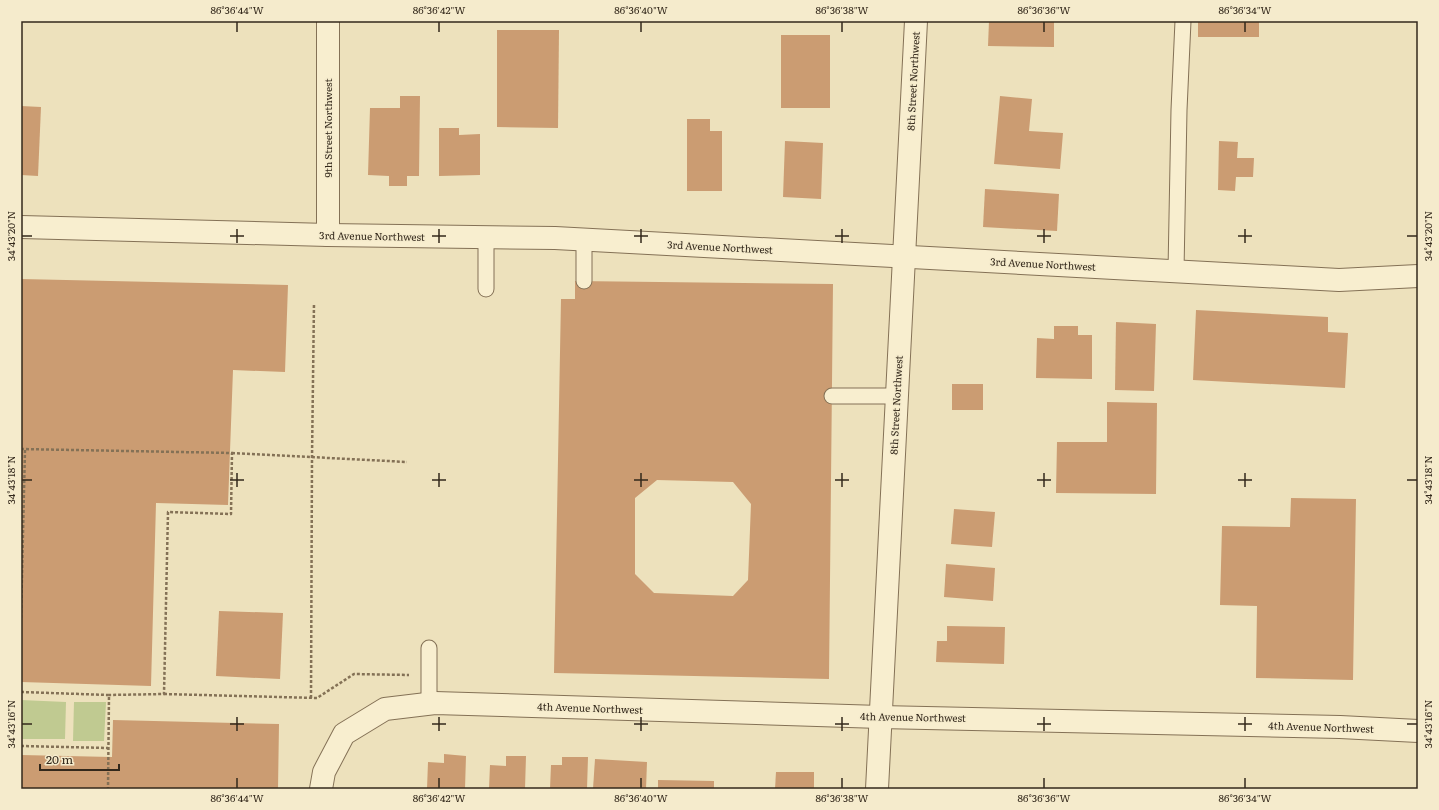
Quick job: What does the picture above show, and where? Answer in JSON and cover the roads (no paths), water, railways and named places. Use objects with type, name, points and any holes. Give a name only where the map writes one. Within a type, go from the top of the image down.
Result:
[{"type":"street","name":"9th Street Northwest","points":[[328,21],[328,235]]},
{"type":"street","name":"8th Street Northwest","points":[[877,789],[916,21]]},
{"type":"street","name":"3rd Avenue Northwest","points":[[21,227],[584,240],[1340,280],[1418,276]]},
{"type":"street","name":"4th Avenue Northwest","points":[[321,789],[324,772],[344,734],[385,709],[443,703],[880,717],[1340,727],[1418,731]]},
{"type":"lane","points":[[1176,271],[1179,110],[1184,21]]},
{"type":"lane","points":[[486,237],[486,289]]},
{"type":"lane","points":[[584,240],[584,281]]},
{"type":"lane","points":[[832,396],[897,396]]},
{"type":"lane","points":[[429,704],[430,648]]}]
